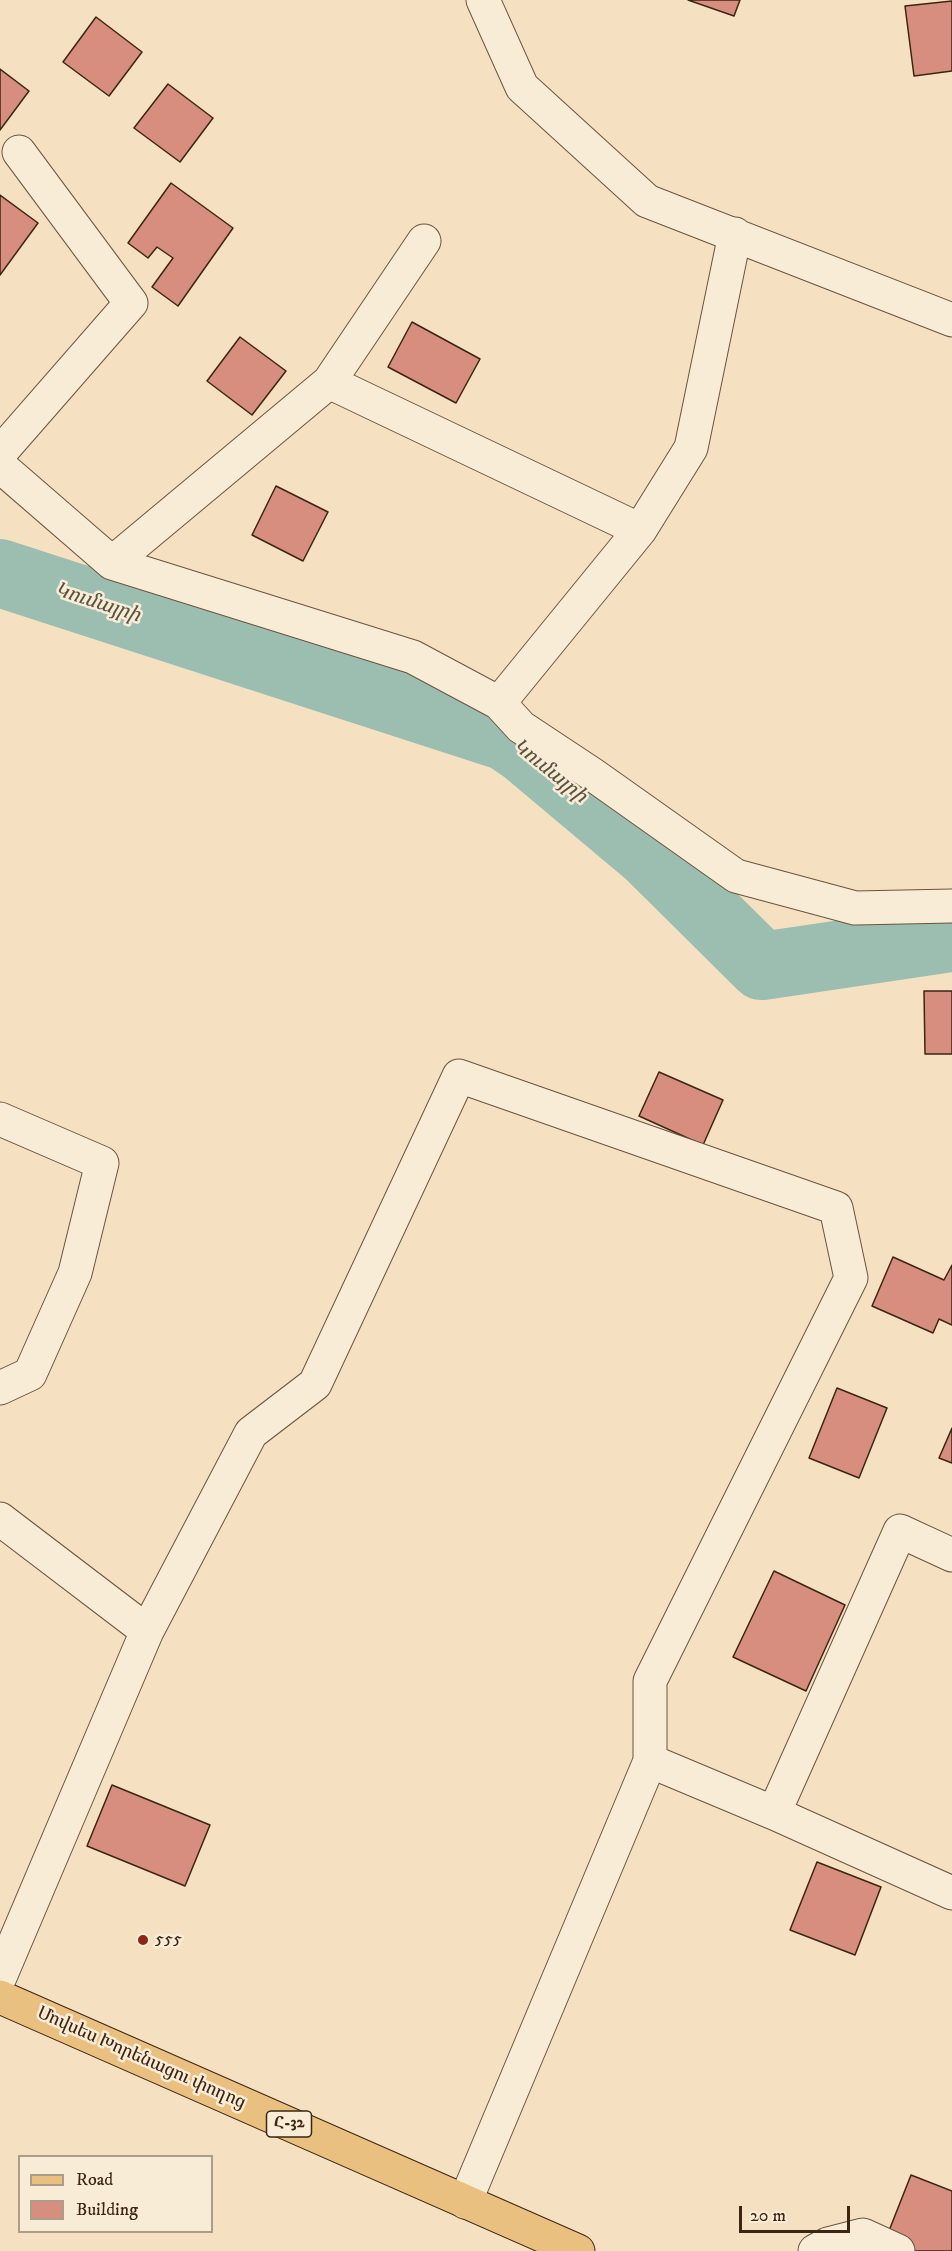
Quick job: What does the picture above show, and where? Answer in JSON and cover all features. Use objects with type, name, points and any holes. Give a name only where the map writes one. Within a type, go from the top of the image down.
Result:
[{"type":"main road","name":"Մովսես Խորենացու փողոց","points":[[0,1997],[578,2251]]},
{"type":"street","points":[[483,0],[522,87],[647,201],[952,320]]},
{"type":"street","points":[[0,453],[132,303],[19,152]]},
{"type":"street","points":[[499,703],[640,531],[691,448],[735,234]]},
{"type":"street","points":[[112,563],[329,382],[424,240]]},
{"type":"street","points":[[329,382],[640,531]]},
{"type":"street","points":[[0,466],[112,563],[413,657],[499,703],[521,727],[592,774],[736,876],[855,908],[952,906]]},
{"type":"street","points":[[0,1977],[147,1631],[251,1433],[315,1384],[459,1076],[836,1208],[851,1278],[650,1681],[650,1761],[465,2202]]},
{"type":"street","points":[[0,1119],[102,1163],[75,1273],[30,1374],[0,1388]]},
{"type":"street","points":[[0,1519],[147,1631]]},
{"type":"street","points":[[774,1813],[900,1531],[952,1555]]},
{"type":"street","points":[[650,1761],[774,1813],[952,1893]]},
{"type":"street","points":[[815,2251],[828,2244],[863,2235],[898,2251]]},
{"type":"building","points":[[688,0],[740,0],[734,16]]},
{"type":"building","points":[[952,1],[952,71],[914,76],[905,6]]},
{"type":"building","points":[[96,17],[142,52],[109,96],[63,62]]},
{"type":"building","points":[[0,69],[29,91],[0,130]]},
{"type":"building","points":[[168,84],[213,118],[180,162],[134,128]]},
{"type":"building","points":[[171,183],[233,228],[178,306],[152,287],[173,258],[157,247],[148,258],[128,243]]},
{"type":"building","points":[[0,195],[38,223],[0,275]]},
{"type":"building","points":[[412,322],[480,359],[456,403],[388,367]]},
{"type":"building","points":[[240,337],[286,371],[252,415],[207,381]]},
{"type":"building","points":[[276,486],[328,512],[303,561],[252,535]]},
{"type":"building","points":[[924,991],[952,991],[952,1054],[925,1054]]},
{"type":"building","points":[[659,1072],[723,1100],[703,1145],[639,1116]]},
{"type":"building","points":[[893,1257],[944,1280],[952,1265],[952,1325],[939,1319],[933,1333],[872,1306]]},
{"type":"building","points":[[837,1388],[887,1408],[859,1478],[809,1458]]},
{"type":"building","points":[[952,1428],[952,1463],[939,1458]]},
{"type":"building","points":[[774,1571],[845,1605],[806,1691],[733,1657]]},
{"type":"building","points":[[112,1785],[210,1825],[185,1886],[87,1846]]},
{"type":"building","points":[[817,1862],[881,1887],[855,1955],[790,1930]]},
{"type":"building","points":[[911,2175],[952,2191],[952,2251],[881,2251]]},
{"type":"waterway","name":"Կումայրի","points":[[0,573],[506,737],[525,750],[650,855],[762,966],[952,938]]},
{"type":"place","name":"555","points":[[143,1940]]}]
